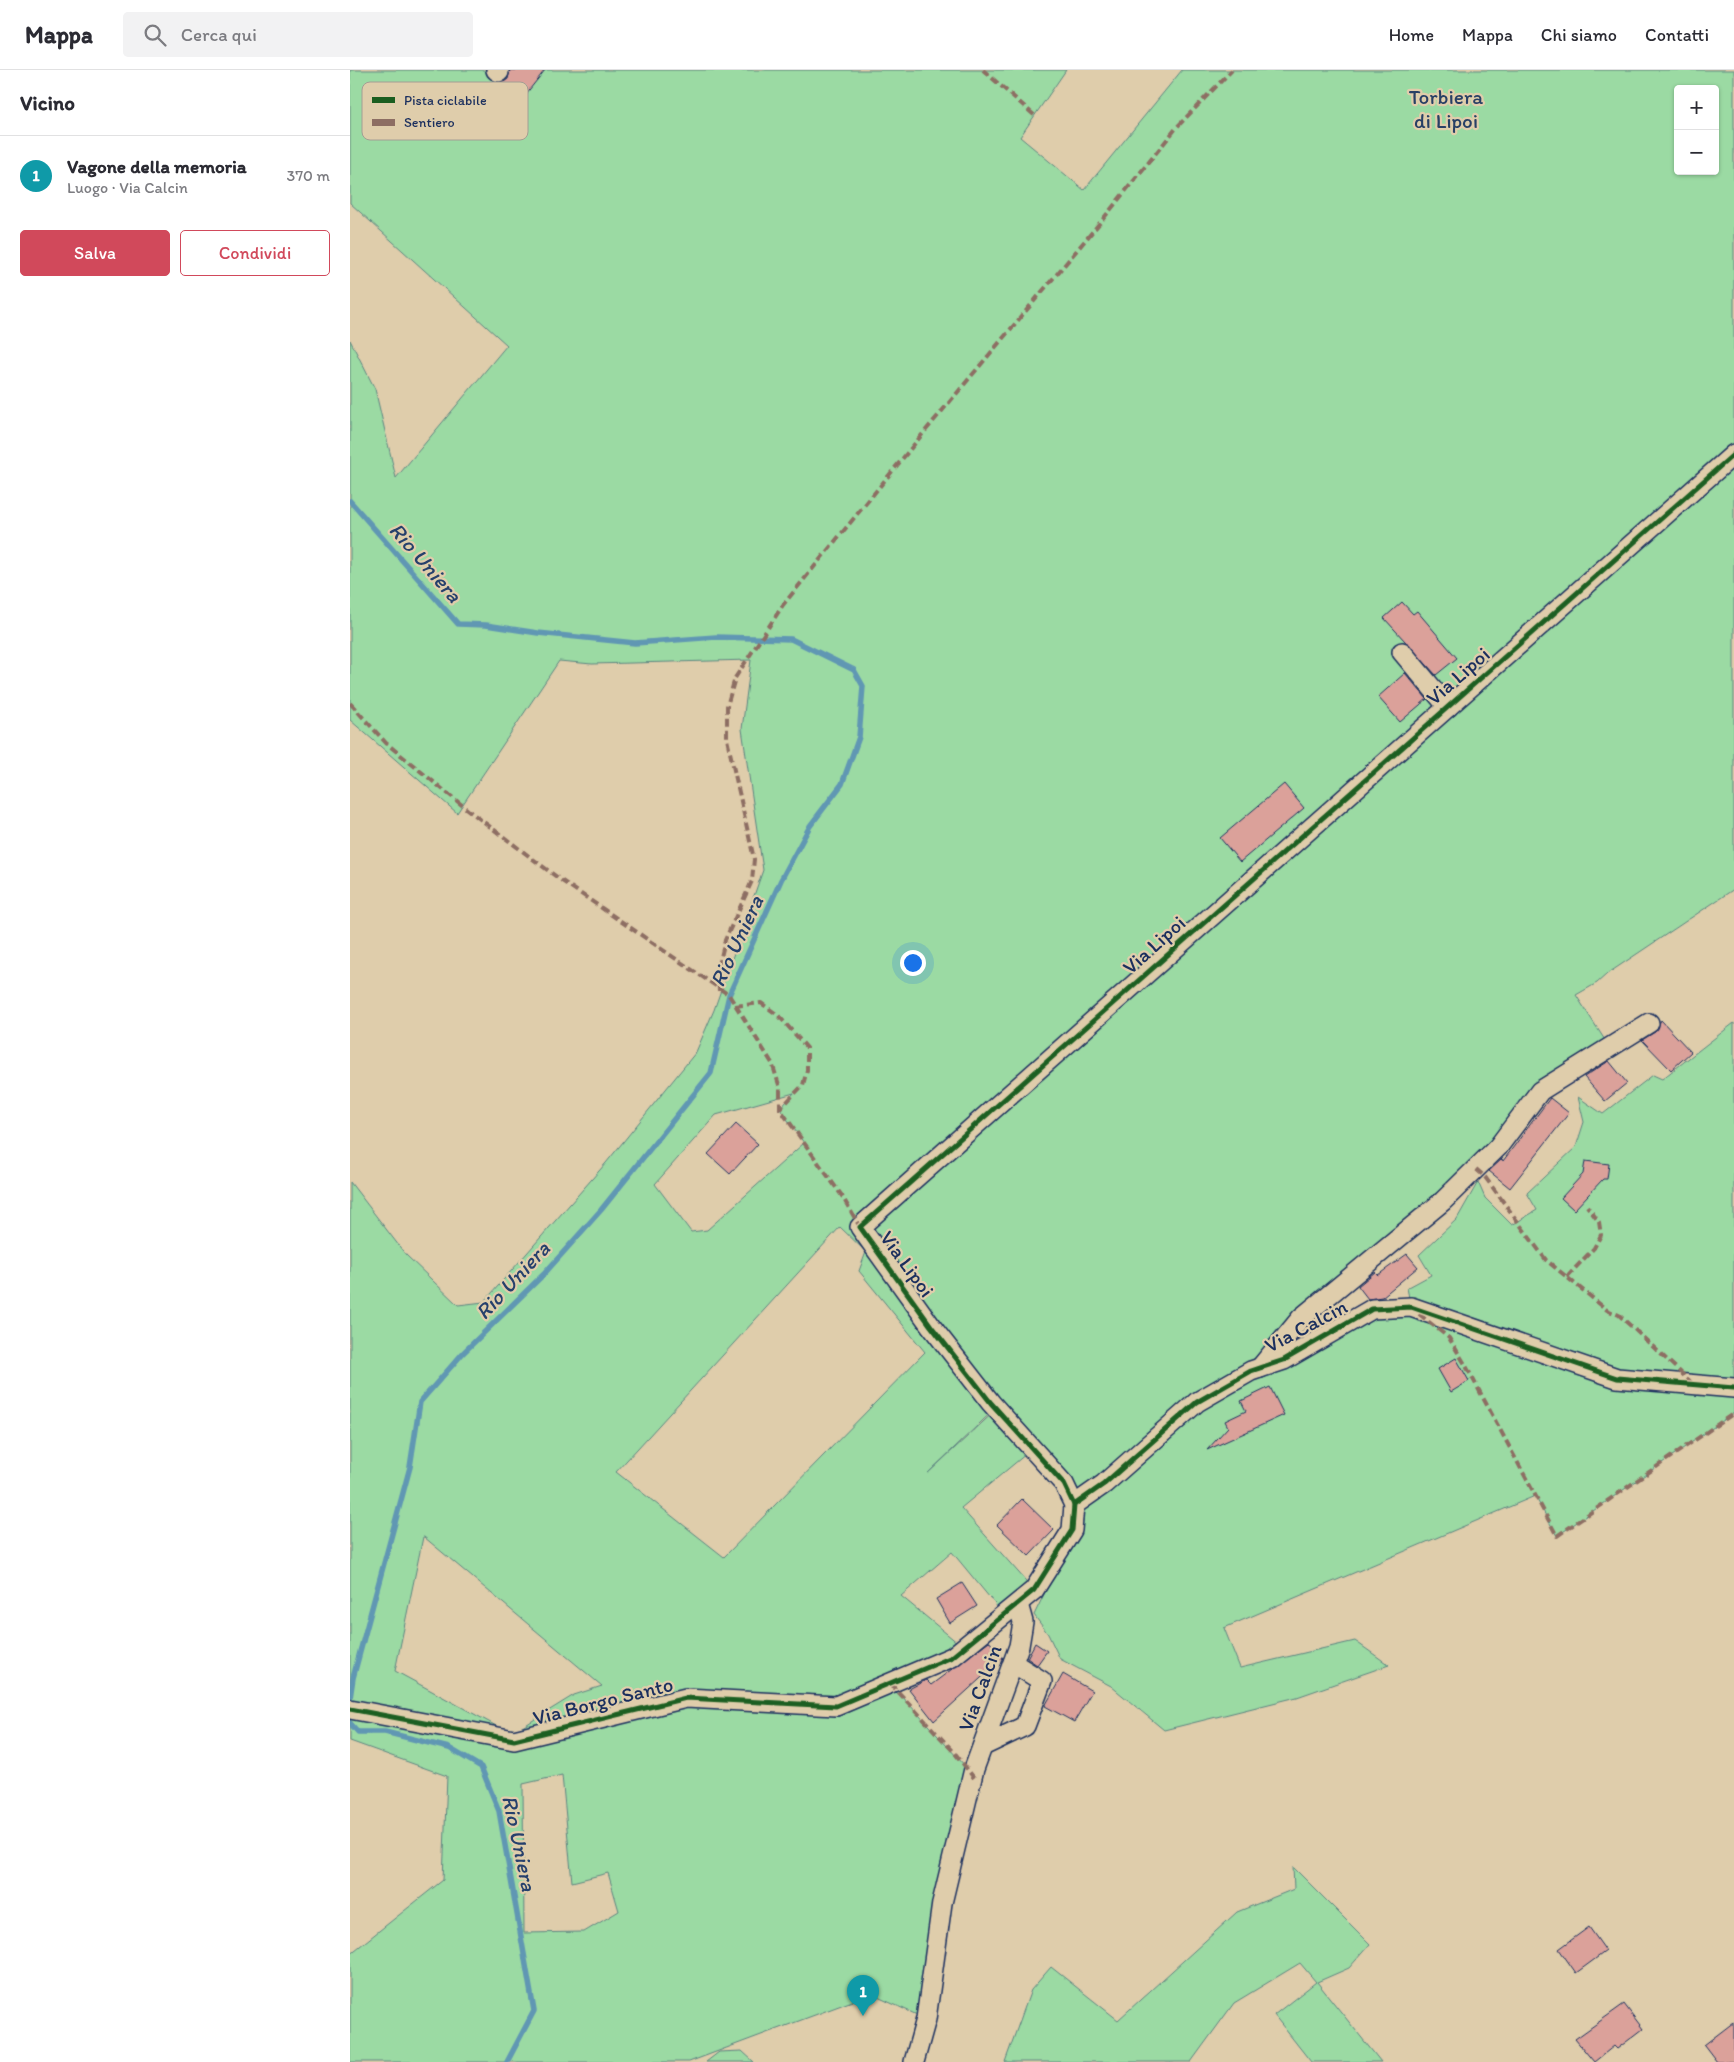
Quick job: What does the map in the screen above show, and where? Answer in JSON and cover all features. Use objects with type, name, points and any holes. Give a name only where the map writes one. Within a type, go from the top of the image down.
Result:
[{"type":"street","name":"Via Lipoi","points":[[1074,1505],[1064,1484],[985,1395],[931,1326],[860,1227],[1734,454]]},
{"type":"street","points":[[1402,652],[1448,707]]},
{"type":"street","points":[[1260,1368],[1301,1318],[1443,1201],[1498,1147],[1540,1091],[1649,1023]]},
{"type":"street","name":"Via Calcin","points":[[1074,1505],[1104,1484],[1196,1402],[1260,1368],[1284,1360],[1372,1309],[1411,1307],[1617,1378],[1734,1388]]},
{"type":"street","points":[[1018,1604],[1034,1590],[1072,1530],[1074,1505]]},
{"type":"street","name":"Via Calcin","points":[[914,2062],[926,2019],[942,1902],[974,1769],[1019,1646],[1023,1622],[1018,1604]]},
{"type":"street","name":"Via Borgo Santo","points":[[356,1710],[514,1740],[686,1698],[836,1706],[952,1657],[1018,1604]]},
{"type":"street","points":[[983,1746],[1025,1726],[1042,1681],[1013,1663]]},
{"type":"green space","name":"Torbiera di Lipoi","points":[[350,70],[1066,70],[1020,137],[1084,190],[1182,70],[1734,70],[1734,889],[1607,974],[1597,983],[1576,995],[1610,1048],[1540,1091],[1498,1147],[1261,1367],[1372,1309],[1411,1307],[1407,1288],[1431,1275],[1419,1255],[1457,1219],[1478,1182],[1485,1198],[1512,1225],[1537,1210],[1527,1193],[1576,1147],[1584,1122],[1578,1097],[1603,1114],[1653,1075],[1662,1079],[1734,1023],[1734,1413],[1557,1536],[1535,1496],[1224,1628],[1240,1668],[1355,1641],[1389,1665],[1297,1697],[1164,1730],[1111,1686],[1060,1659],[1048,1634],[1034,1615],[1083,1514],[1003,1401],[927,1474],[997,1409],[1032,1449],[961,1508],[1034,1590],[1004,1615],[952,1552],[901,1596],[964,1648],[890,1683],[967,1768],[926,2019],[871,1994],[689,2062],[350,2062],[350,1954],[443,1880],[447,1776],[350,1741],[350,1182],[406,1255],[458,1305],[484,1302],[606,1163],[696,1052],[714,1010],[763,870],[742,729],[751,660],[592,664],[559,661],[457,813],[350,720],[350,340],[375,389],[396,478],[507,345],[350,203]],"holes":[[[794,1093],[780,1109],[804,1143],[707,1230],[691,1232],[655,1184],[716,1115]],[[840,1227],[866,1252],[859,1271],[925,1352],[724,1557],[616,1472]],[[424,1537],[602,1686],[574,1695],[511,1734],[395,1671]],[[562,1775],[572,1882],[608,1873],[619,1911],[584,1932],[524,1933],[523,1784]]]},
{"type":"green space","points":[[1293,1867],[1370,1944],[1349,1968],[1317,1982],[1381,2062],[1311,2062],[1274,2015],[1316,1982],[1300,1963],[1234,2003],[1191,2062],[1005,2062],[1031,1990],[1051,1967],[1118,2020],[1237,1912],[1294,1889]]},
{"type":"green space","points":[[742,2051],[754,2062],[706,2062],[719,2052]]},
{"type":"building","points":[[510,70],[545,70],[528,91],[528,82],[504,82],[508,79]]},
{"type":"building","points":[[1402,602],[1413,614],[1417,611],[1457,658],[1436,675],[1384,618]]},
{"type":"building","points":[[1405,673],[1427,699],[1400,722],[1378,697]]},
{"type":"building","points":[[1284,784],[1304,808],[1240,862],[1220,838]]},
{"type":"building","points":[[1661,1020],[1691,1052],[1671,1070],[1642,1040],[1655,1032]]},
{"type":"building","points":[[1609,1061],[1627,1083],[1605,1101],[1584,1077]]},
{"type":"building","points":[[1550,1098],[1569,1113],[1510,1188],[1489,1171],[1502,1159],[1503,1161]]},
{"type":"building","points":[[736,1124],[758,1144],[730,1174],[708,1154]]},
{"type":"building","points":[[1585,1161],[1609,1164],[1607,1179],[1603,1179],[1574,1210],[1561,1198],[1583,1174]]},
{"type":"building","points":[[1407,1254],[1418,1267],[1382,1297],[1368,1299],[1358,1286],[1375,1272],[1378,1275]]},
{"type":"building","points":[[1456,1358],[1469,1381],[1451,1392],[1438,1369]]},
{"type":"building","points":[[1270,1387],[1284,1415],[1207,1450],[1228,1427],[1225,1421],[1246,1411],[1241,1401]]},
{"type":"building","points":[[1022,1499],[1054,1530],[1029,1556],[997,1525]]},
{"type":"building","points":[[962,1583],[977,1606],[950,1623],[936,1599]]},
{"type":"building","points":[[989,1641],[1003,1658],[934,1721],[909,1689],[926,1680],[931,1685]]},
{"type":"building","points":[[1035,1643],[1047,1651],[1037,1665],[1027,1658]]},
{"type":"building","points":[[1063,1674],[1092,1691],[1074,1722],[1045,1706]]},
{"type":"building","points":[[1589,1927],[1606,1951],[1576,1973],[1559,1949]]},
{"type":"building","points":[[1624,2004],[1643,2029],[1617,2049],[1614,2046],[1594,2062],[1575,2039]]},
{"type":"building","points":[[1734,2022],[1734,2062],[1717,2062],[1704,2045]]},
{"type":"waterway","name":"Rio Uniera","points":[[350,501],[458,624],[486,625],[538,633],[635,643],[716,637],[791,639],[854,670],[863,686],[859,737],[842,784],[810,826],[781,880],[729,995],[711,1073],[601,1210],[544,1274],[463,1353],[420,1402],[410,1467],[353,1678],[350,1698]]},
{"type":"waterway","name":"Rio Uniera","points":[[350,1723],[358,1732],[385,1732],[449,1748],[481,1767],[499,1811],[534,2011],[507,2062]]},
{"type":"marked path","points":[[983,70],[1034,115]]},
{"type":"marked path","points":[[719,991],[718,970],[725,940],[752,881],[754,859],[727,739],[727,706],[735,678],[783,605],[921,436],[1103,219],[1177,127],[1232,70]]},
{"type":"marked path","points":[[350,703],[386,743],[468,810],[562,881],[729,995],[772,1063],[780,1088],[780,1109],[842,1196],[860,1227]]},
{"type":"marked path","points":[[735,1006],[761,1003],[778,1015],[807,1048],[807,1070],[803,1085],[780,1109]]},
{"type":"marked path","points":[[1476,1169],[1485,1177],[1546,1260],[1607,1310],[1619,1315],[1693,1384]]},
{"type":"marked path","points":[[1567,1277],[1594,1248],[1601,1235],[1599,1222],[1587,1206]]},
{"type":"marked path","points":[[1419,1314],[1449,1338],[1465,1364],[1557,1536],[1734,1413]]},
{"type":"marked path","points":[[890,1683],[954,1752],[974,1778]]},
{"type":"cycle path","points":[[350,1709],[514,1740],[686,1698],[836,1706],[952,1657],[1034,1590],[1072,1530],[1074,1505],[1064,1484],[991,1403],[931,1326],[860,1227],[1734,454]]},
{"type":"cycle path","points":[[1074,1505],[1104,1484],[1197,1402],[1251,1371],[1284,1360],[1372,1309],[1411,1307],[1617,1378],[1734,1388]]},
{"type":"place","name":"Vagone della memoria","points":[[863,2016]]}]
